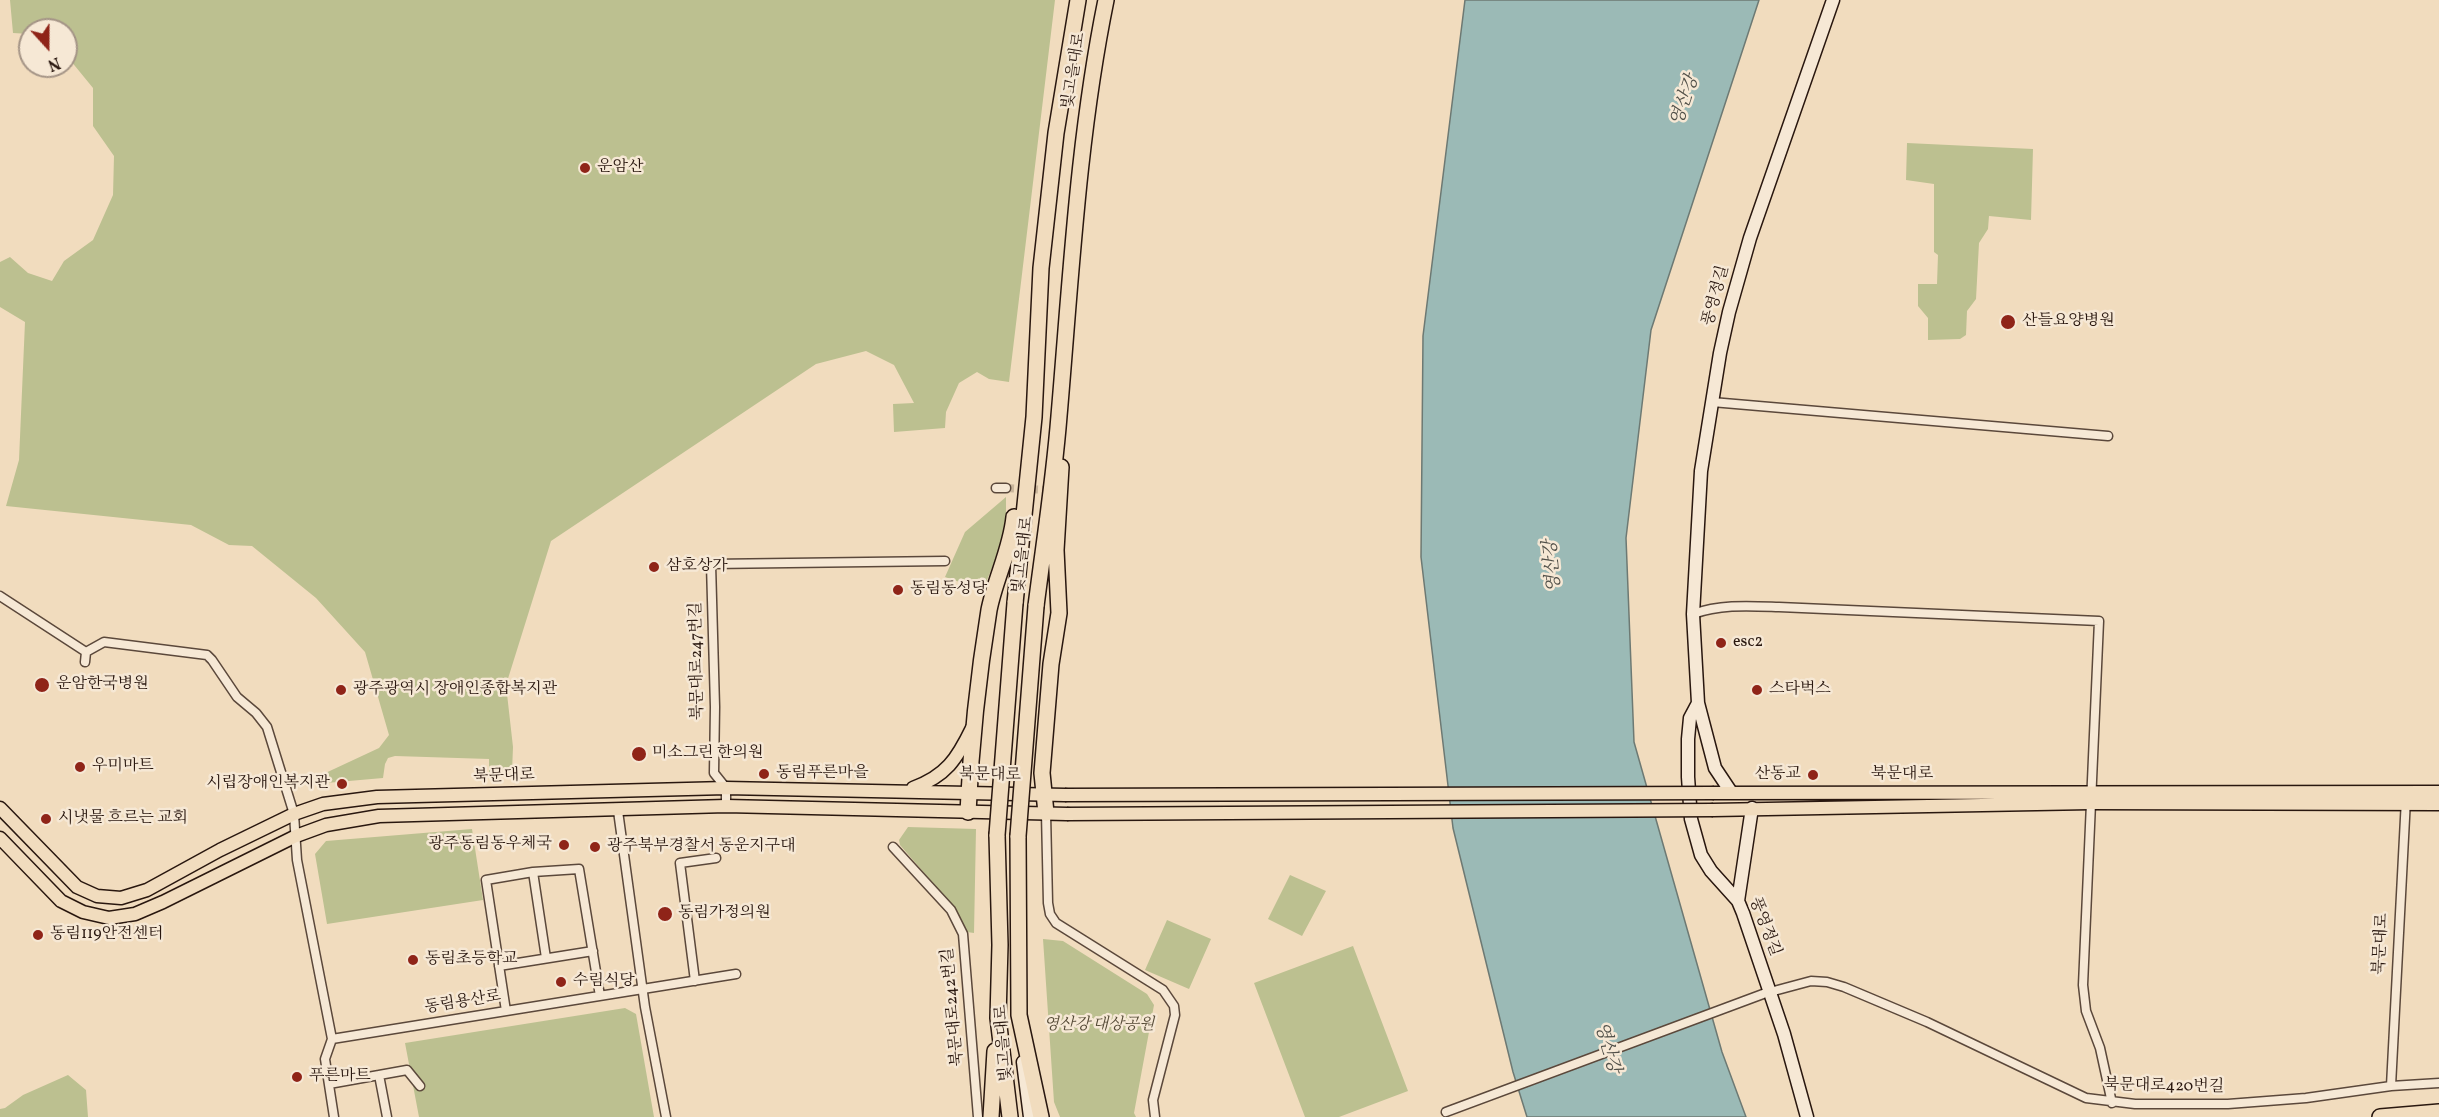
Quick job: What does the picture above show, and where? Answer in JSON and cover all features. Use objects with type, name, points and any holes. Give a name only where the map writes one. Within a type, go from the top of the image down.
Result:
[{"type":"highway","name":"빛고을대로","points":[[1010,1117],[998,1018],[1000,945],[998,835],[1015,603],[1034,417],[1041,268],[1056,133],[1078,0]]},
{"type":"highway","name":"빛고을대로","points":[[1019,1015],[1018,836],[1036,606],[1059,419],[1068,291],[1083,137],[1106,0]]},
{"type":"highway","points":[[968,812],[974,724],[990,608],[1013,531],[1019,476],[1034,417]]},
{"type":"highway","points":[[1046,813],[1042,773],[1046,715],[1059,613],[1056,550],[1062,482],[1059,419]]},
{"type":"highway","points":[[1019,1015],[1041,1117]]},
{"type":"highway","points":[[992,1117],[998,1018]]},
{"type":"highway","points":[[2380,1117],[2439,1112]]},
{"type":"main road","points":[[904,791],[929,782],[951,765],[974,724]]},
{"type":"main road","name":"북문대로","points":[[0,808],[77,887],[97,896],[121,898],[147,890],[220,850],[294,814],[323,804],[377,797],[726,788],[1065,795],[1731,792],[2091,797],[2407,797],[2439,792]]},
{"type":"main road","name":"북문대로","points":[[1046,813],[1713,810],[2091,797]]},
{"type":"main road","name":"북문대로","points":[[2407,797],[2439,804]]},
{"type":"main road","points":[[0,838],[61,901],[83,912],[109,918],[135,914],[163,902],[297,836],[326,825],[379,816],[618,811],[726,806],[1046,813]]},
{"type":"street","name":"풍영정길","points":[[1807,1117],[1801,1090],[1738,901],[1711,871],[1701,855],[1692,828],[1688,739],[1690,718],[1698,703],[1693,614],[1701,471],[1724,334],[1750,238],[1833,0]]},
{"type":"street","points":[[1712,402],[2108,436]]},
{"type":"street","points":[[996,488],[1006,488]]},
{"type":"street","name":"북문대로247번길","points":[[726,806],[726,788],[714,773],[716,707],[711,564],[945,561]]},
{"type":"street","points":[[0,596],[85,657],[104,642],[207,655],[237,697],[256,713],[267,728],[294,814],[297,860],[332,1040],[325,1059],[334,1117]]},
{"type":"street","points":[[1693,614],[1728,606],[2099,621],[2083,950],[2084,999],[2108,1078],[2112,1103]]},
{"type":"street","points":[[1698,703],[1715,768],[1731,792]]},
{"type":"street","name":"북문대로","points":[[2391,1086],[2407,797]]},
{"type":"street","points":[[1738,901],[1752,808]]},
{"type":"street","points":[[618,811],[643,989],[666,1117]]},
{"type":"street","points":[[1046,813],[1050,914],[1056,923],[1163,990],[1174,1006],[1175,1015],[1153,1100],[1155,1117]]},
{"type":"street","name":"북문대로242번길","points":[[893,847],[951,910],[963,934],[978,1117]]},
{"type":"street","points":[[695,981],[680,863],[716,858]]},
{"type":"street","points":[[506,1011],[486,880],[533,872],[579,869],[600,996]]},
{"type":"street","points":[[533,872],[546,958]]},
{"type":"street","points":[[499,966],[593,951]]},
{"type":"street","points":[[643,989],[736,974]]},
{"type":"street","name":"북문대로420번길","points":[[1446,1112],[1767,993],[1811,981],[1827,982],[1844,987],[1927,1022],[2086,1098],[2112,1103],[2169,1105],[2272,1101],[2391,1086],[2439,1083]]},
{"type":"street","name":"동림용산로","points":[[332,1040],[643,989]]},
{"type":"street","name":"빛고을대로","points":[[1019,1015],[1030,1117]]},
{"type":"street","points":[[329,1084],[407,1070],[420,1086]]},
{"type":"street","points":[[379,1075],[387,1117]]},
{"type":"green space","points":[[10,0],[1055,0],[1009,382],[989,379],[977,372],[959,383],[946,412],[945,428],[894,432],[893,404],[914,403],[894,365],[866,351],[816,364],[551,541],[506,685],[513,747],[512,772],[506,776],[489,777],[489,759],[395,756],[388,758],[383,778],[326,783],[319,776],[379,748],[389,735],[365,652],[316,598],[252,546],[229,545],[191,525],[6,506],[19,460],[25,322],[0,307],[0,262],[10,257],[28,273],[52,281],[64,261],[93,240],[113,195],[114,156],[93,126],[93,88],[78,70],[78,18],[18,18],[18,33],[13,33]]},
{"type":"green space","points":[[1907,143],[2033,149],[2031,220],[1989,216],[1988,229],[1979,243],[1976,299],[1967,311],[1966,335],[1960,339],[1928,340],[1928,318],[1918,306],[1918,284],[1937,284],[1938,255],[1934,252],[1934,184],[1906,180]]},
{"type":"green space","points":[[1006,497],[1006,533],[983,590],[945,577],[965,532]]},
{"type":"green space","points":[[908,827],[976,829],[974,933],[967,932],[956,910],[900,845],[899,840]]},
{"type":"green space","points":[[472,829],[483,900],[327,924],[315,854],[326,841]]},
{"type":"green space","points":[[1290,875],[1326,891],[1302,936],[1268,919]]},
{"type":"green space","points":[[1167,920],[1211,939],[1189,989],[1145,970]]},
{"type":"green space","name":"영산강 대상공원","points":[[1043,939],[1063,941],[1147,994],[1154,1005],[1134,1113],[1136,1117],[1060,1117],[1054,1102]]},
{"type":"green space","points":[[1353,946],[1408,1091],[1339,1117],[1305,1117],[1254,983]]},
{"type":"green space","points":[[625,1008],[636,1014],[654,1117],[419,1117],[405,1043]]},
{"type":"green space","points":[[68,1075],[86,1090],[88,1117],[0,1117],[0,1109],[23,1095]]},
{"type":"water","name":"영산강","points":[[1465,0],[1759,0],[1651,330],[1626,538],[1634,742],[1722,1052],[1746,1117],[1527,1117],[1513,1072],[1453,828],[1421,557],[1423,336]]},
{"type":"tunnel","points":[[1006,488],[1068,491]]},
{"type":"place","name":"운암산","points":[[585,168]]},
{"type":"place","name":"산들요양병원","points":[[2008,322]]},
{"type":"place","name":"삼호상가","points":[[654,567]]},
{"type":"place","name":"동림동성당","points":[[898,590]]},
{"type":"place","name":"esc2","points":[[1721,643]]},
{"type":"place","name":"운암한국병원","points":[[42,685]]},
{"type":"place","name":"광주광역시 장애인종합복지관","points":[[341,690]]},
{"type":"place","name":"스타벅스","points":[[1757,690]]},
{"type":"place","name":"미소그린 한의원","points":[[639,754]]},
{"type":"place","name":"우미마트","points":[[80,767]]},
{"type":"place","name":"동림푸른마을","points":[[764,774]]},
{"type":"place","name":"산동교","points":[[1813,775]]},
{"type":"place","name":"시립장애인복지관","points":[[342,784]]},
{"type":"place","name":"시냇물 흐르는 교회","points":[[46,819]]},
{"type":"place","name":"광주동림동우체국","points":[[564,845]]},
{"type":"place","name":"광주북부경찰서 동운지구대","points":[[595,847]]},
{"type":"place","name":"동림가정의원","points":[[665,914]]},
{"type":"place","name":"동림119안전센터","points":[[38,935]]},
{"type":"place","name":"동림초등학교","points":[[413,960]]},
{"type":"place","name":"수림식당","points":[[561,982]]},
{"type":"place","name":"푸른마트","points":[[297,1077]]}]
